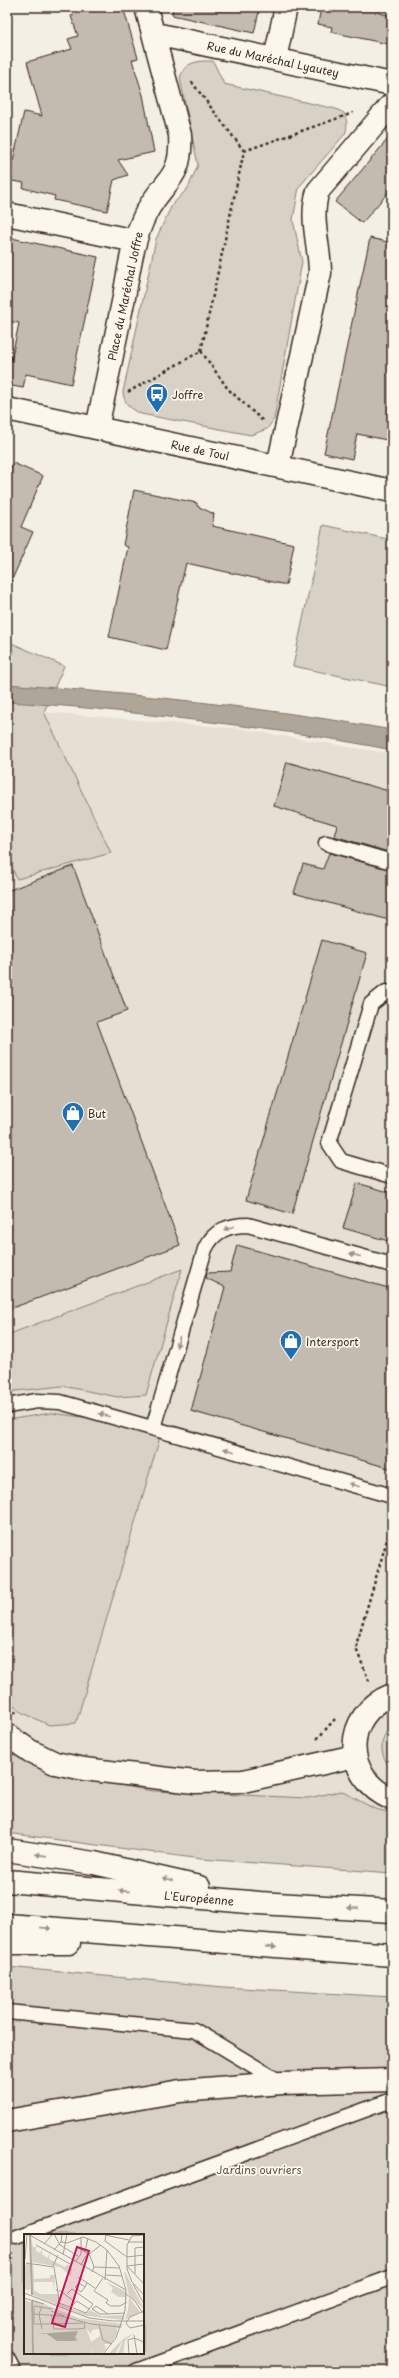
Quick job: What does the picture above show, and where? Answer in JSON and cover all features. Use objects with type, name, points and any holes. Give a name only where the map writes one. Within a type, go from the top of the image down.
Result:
[{"type":"main road","name":"Place du Maréchal Joffre","points":[[97,428],[135,241],[147,211],[172,178],[179,164],[181,152],[180,135],[155,34],[146,7]]},
{"type":"main road","points":[[275,59],[286,7]]},
{"type":"main road","name":"Rue du Maréchal Lyautey","points":[[155,34],[392,84]]},
{"type":"main road","points":[[278,466],[320,273],[319,246],[314,215],[318,191],[392,104]]},
{"type":"main road","points":[[7,214],[135,241]]},
{"type":"main road","name":"Rue de Toul","points":[[7,409],[392,491]]},
{"type":"main road","points":[[392,1695],[373,1706],[363,1718],[356,1732],[355,1756],[360,1772],[370,1786],[392,1799]]},
{"type":"main road","points":[[7,1735],[30,1751],[55,1763],[84,1769],[195,1782],[243,1781],[355,1756]]},
{"type":"main road","points":[[7,1850],[94,1863],[260,1903]]},
{"type":"main road","name":"L'Européenne","points":[[7,1881],[260,1903],[392,1911]]},
{"type":"main road","points":[[7,1925],[232,1944],[392,1955]]},
{"type":"main road","points":[[7,1943],[232,1944]]},
{"type":"main road","points":[[7,2121],[180,2092],[282,2083],[392,2080]]},
{"type":"lane","points":[[326,843],[392,862]]},
{"type":"lane","points":[[392,994],[386,992],[371,1004],[329,1143],[341,1161],[392,1176]]},
{"type":"lane","points":[[153,1428],[205,1249],[214,1235],[228,1227],[248,1225],[392,1265]]},
{"type":"lane","points":[[7,1406],[37,1401],[60,1402],[392,1496]]},
{"type":"lane","points":[[7,2012],[194,2030],[282,2083]]},
{"type":"lane","points":[[24,2234],[392,2100]]},
{"type":"lane","points":[[16,2237],[24,2234]]},
{"type":"lane","points":[[136,2371],[392,2277]]},
{"type":"lane","points":[[7,2358],[14,2371]]},
{"type":"path","points":[[161,60],[186,75],[244,151],[201,351],[228,389],[284,439]]},
{"type":"path","points":[[244,151],[355,113]]},
{"type":"path","points":[[101,407],[201,351]]},
{"type":"path","points":[[369,1682],[358,1651],[357,1642],[392,1523]]},
{"type":"path","points":[[363,1685],[373,1679]]},
{"type":"path","points":[[7,1702],[19,1716]]},
{"type":"path","points":[[312,1742],[328,1730],[340,1712]]},
{"type":"shaded area","points":[[7,684],[200,702],[392,730],[392,750],[315,736],[237,725],[96,709],[7,702]]},
{"type":"shaded area","points":[[44,712],[242,729],[392,754],[392,1845],[7,1794],[7,743],[62,749]]},
{"type":"green space","points":[[202,61],[213,61],[224,84],[336,109],[344,113],[347,124],[345,134],[299,187],[293,220],[302,262],[274,419],[267,429],[251,435],[141,414],[126,403],[123,392],[156,239],[172,205],[188,188],[198,165],[180,78],[183,70],[188,65]]},
{"type":"green space","points":[[323,525],[392,540],[392,687],[293,666]]},
{"type":"green space","points":[[7,641],[64,666],[44,712],[111,853],[17,879],[7,857]]},
{"type":"green space","points":[[182,1269],[146,1395],[118,1397],[62,1386],[7,1392],[7,1335]]},
{"type":"green space","points":[[51,1413],[98,1419],[160,1437],[76,1723],[49,1725],[19,1711],[7,1696],[7,1420]]},
{"type":"green space","points":[[392,1726],[392,1769],[385,1759],[382,1742],[387,1731]]},
{"type":"green space","points":[[7,1745],[46,1772],[152,1791],[308,1798],[341,1791],[375,1809],[392,1813],[392,1873],[201,1859],[7,1833]]},
{"type":"green space","name":"Jardins ouvriers","points":[[7,1967],[224,1987],[392,1997],[392,2371],[7,2371]]},
{"type":"building","points":[[78,7],[123,7],[138,58],[132,60],[143,95],[154,152],[118,160],[128,175],[114,180],[107,211],[54,200],[55,196],[23,188],[24,183],[7,180],[7,160],[13,161],[24,112],[42,116],[27,62],[72,49],[68,39],[78,36],[71,16],[80,13]]},
{"type":"building","points":[[173,7],[260,7],[254,33],[172,15]]},
{"type":"building","points":[[321,7],[380,7],[379,13],[392,16],[388,44],[331,32],[332,27],[318,24]]},
{"type":"building","points":[[392,134],[392,188],[362,223],[335,202]]},
{"type":"building","points":[[7,237],[98,257],[71,384],[26,374],[23,388],[7,385],[7,360],[11,361],[19,323],[7,321]]},
{"type":"building","points":[[370,238],[392,243],[392,441],[357,434],[352,459],[324,453]]},
{"type":"building","points":[[13,463],[43,476],[21,527],[33,532],[7,591],[7,478]]},
{"type":"building","points":[[134,490],[197,503],[197,506],[214,514],[212,526],[294,544],[286,585],[186,563],[166,650],[109,637],[128,547],[123,545]]},
{"type":"building","points":[[287,762],[392,792],[392,853],[334,836],[337,825],[274,806]]},
{"type":"building","points":[[329,853],[392,870],[392,921],[294,893],[303,864],[323,869]]},
{"type":"building","name":"But","points":[[73,866],[127,1011],[97,1022],[180,1245],[7,1310],[7,891]]},
{"type":"building","points":[[322,940],[367,953],[292,1214],[246,1200]]},
{"type":"building","points":[[357,1183],[392,1193],[392,1242],[343,1228]]},
{"type":"building","points":[[237,1245],[392,1289],[392,1469],[191,1411],[225,1287],[206,1278],[207,1273],[230,1272]]},
{"type":"place","name":"Joffre","points":[[157,414]]},
{"type":"place","name":"But","points":[[73,1132]]},
{"type":"place","name":"Intersport","points":[[291,1360]]}]
